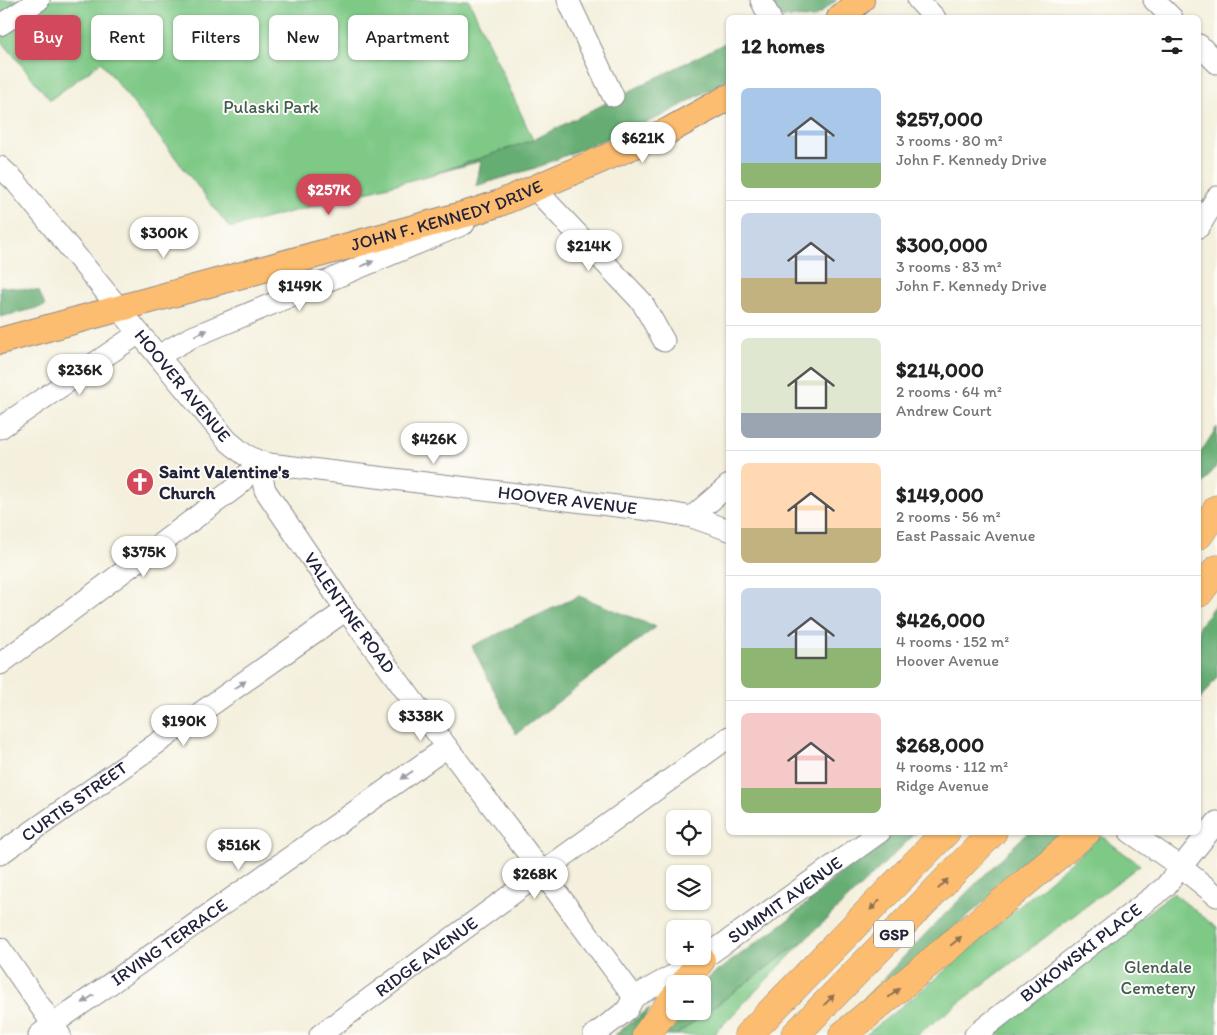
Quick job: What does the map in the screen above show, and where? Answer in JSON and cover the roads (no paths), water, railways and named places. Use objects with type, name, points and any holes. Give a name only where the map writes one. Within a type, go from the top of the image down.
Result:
[{"type":"highway","points":[[1201,532],[1217,509]]},
{"type":"highway","points":[[1201,590],[1217,569]]},
{"type":"highway","name":"GSP","points":[[748,1035],[943,835]]},
{"type":"highway","name":"GSP","points":[[795,1035],[990,835]]},
{"type":"highway","points":[[843,1035],[1082,835]]},
{"type":"highway","points":[[646,1035],[666,1009]]},
{"type":"main road","points":[[844,15],[861,0]]},
{"type":"main road","name":"JOHN F. KENNEDY DRIVE","points":[[0,325],[114,302],[472,212],[500,203],[668,131],[726,98]]},
{"type":"main road","name":"JOHN F. KENNEDY DRIVE","points":[[0,342],[114,302]]},
{"type":"street","points":[[0,25],[39,0]]},
{"type":"street","points":[[568,0],[613,96]]},
{"type":"street","points":[[761,0],[768,15]]},
{"type":"street","points":[[918,0],[932,15]]},
{"type":"street","points":[[1154,0],[1169,15]]},
{"type":"street","points":[[1201,47],[1217,63]]},
{"type":"street","points":[[0,162],[15,181]]},
{"type":"street","name":"HOOVER AVENUE","points":[[0,167],[15,181],[228,441],[244,454],[258,461],[269,464],[658,510],[692,517],[726,529]]},
{"type":"street","points":[[158,356],[190,338],[500,208],[534,188],[642,302],[664,341]]},
{"type":"street","points":[[1201,224],[1217,197]]},
{"type":"street","points":[[0,428],[139,333]]},
{"type":"street","points":[[0,664],[239,485],[258,461]]},
{"type":"street","name":"VALENTINE ROAD","points":[[258,461],[265,490],[346,610],[634,997]]},
{"type":"street","points":[[692,517],[726,488]]},
{"type":"street","name":"CURTIS STREET","points":[[0,854],[346,610]]},
{"type":"street","name":"RIDGE AVENUE","points":[[320,1035],[726,739]]},
{"type":"street","name":"IRVING TERRACE","points":[[51,1031],[447,747]]},
{"type":"street","name":"BUKOWSKI PLACE","points":[[975,1035],[1165,887],[1217,822]]},
{"type":"street","name":"SUMMIT AVENUE","points":[[711,953],[876,835]]},
{"type":"street","points":[[1134,835],[1181,867],[1217,896]]},
{"type":"street","points":[[0,948],[51,1031]]},
{"type":"street","name":"SUMMIT AVENUE","points":[[594,1035],[627,1010],[634,997],[692,965]]},
{"type":"place","name":"Saint Valentine's Church","points":[[140,482]]},
{"type":"park label","name":"Pulaski Park","points":[[271,107]]},
{"type":"park label","name":"Glendale Cemetery","points":[[1158,978]]}]
